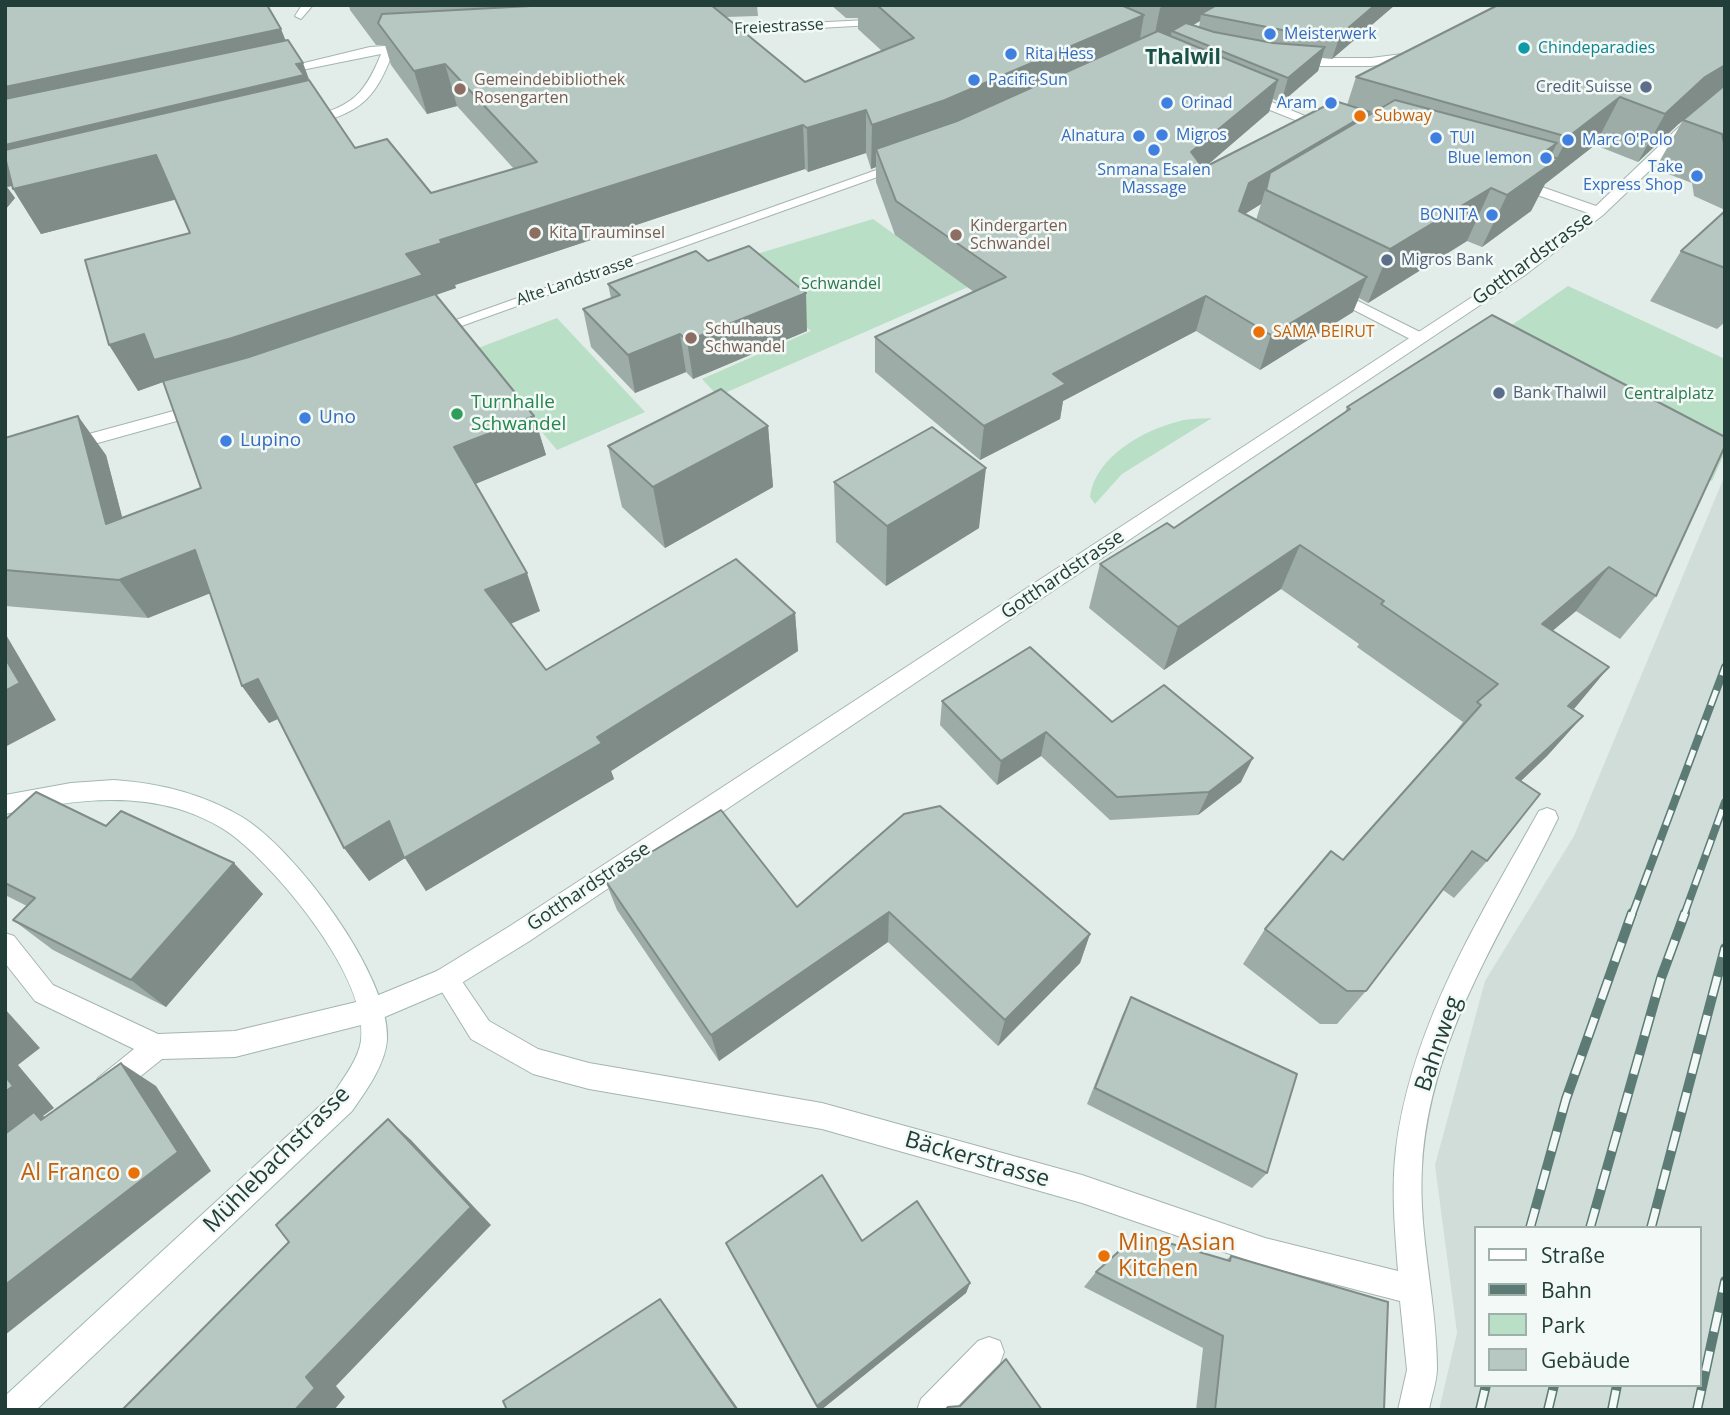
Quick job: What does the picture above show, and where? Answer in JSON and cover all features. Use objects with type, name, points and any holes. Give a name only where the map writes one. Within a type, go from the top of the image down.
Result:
[{"type":"street","name":"Freiestrasse","points":[[697,32],[903,21]]},
{"type":"street","points":[[270,73],[389,48],[434,46]]},
{"type":"street","points":[[288,126],[328,116],[361,102],[377,83],[389,48]]},
{"type":"street","points":[[1281,61],[1371,62],[1429,54]]},
{"type":"street","points":[[1232,90],[1340,132]]},
{"type":"street","name":"Gotthardstrasse","points":[[157,1047],[235,1044],[373,1010],[446,979],[1520,272],[1598,212],[1684,130],[1725,99]]},
{"type":"street","name":"Alte Landstrasse","points":[[424,334],[915,161]]},
{"type":"street","points":[[1498,177],[1598,212]]},
{"type":"street","points":[[1322,288],[1420,338]]},
{"type":"street","points":[[53,449],[225,401]]},
{"type":"street","name":"Mühlebachstrasse","points":[[5,805],[71,792],[104,789],[139,791],[188,803],[241,828],[266,849],[322,919],[359,972],[373,1010],[374,1040],[364,1070],[343,1102],[12,1410]]},
{"type":"street","name":"Bahnweg","points":[[1414,1290],[1408,1207],[1412,1131],[1432,1058],[1471,957],[1547,818]]},
{"type":"street","points":[[5,944],[44,993],[157,1047],[92,1098]]},
{"type":"street","name":"Bäckerstrasse","points":[[446,979],[480,1030],[533,1061],[589,1076],[822,1116],[1082,1189],[1265,1252],[1414,1290]]},
{"type":"street","points":[[1413,1410],[1422,1370],[1420,1320],[1414,1290]]},
{"type":"street","points":[[932,1410],[989,1352]]},
{"type":"shaded area","points":[[1725,475],[1725,1410],[1439,1410],[1457,1333],[1435,1165],[1485,981],[1574,836]]},
{"type":"green space","name":"Schwandel","points":[[873,219],[968,287],[718,396],[702,379],[811,331],[730,262]]},
{"type":"green space","name":"Centralplatz","points":[[1568,286],[1725,359],[1725,452],[1712,481],[1473,352]]},
{"type":"green space","points":[[557,318],[645,412],[557,450],[473,350]]},
{"type":"green space","points":[[1212,418],[1122,474],[1095,504],[1090,497],[1101,470],[1123,447],[1166,425]]},
{"type":"building","points":[[5,5],[267,5],[281,29],[5,87]]},
{"type":"building","points":[[549,5],[711,5],[805,82],[914,38],[877,5],[1121,5],[1144,15],[945,100],[872,125],[866,110],[807,128],[803,125],[440,240],[442,243],[406,254],[423,275],[232,338],[154,360],[144,334],[109,345],[85,260],[190,233],[156,155],[13,189],[5,150],[309,80],[355,148],[387,139],[431,193],[537,162],[445,64],[414,71],[378,23],[382,14]]},
{"type":"building","points":[[1217,5],[1375,5],[1340,35],[1287,31],[1201,14]]},
{"type":"building","points":[[1498,5],[1725,5],[1725,65],[1705,77],[1665,114],[1620,97],[1568,137],[1356,77]]},
{"type":"building","points":[[1186,23],[1214,32],[1273,43],[1325,47],[1288,78],[1172,31]]},
{"type":"building","points":[[1158,31],[1278,80],[1191,152],[1203,168],[1335,101],[1370,112],[1249,183],[1239,211],[1367,277],[1271,335],[1206,296],[1053,374],[1066,384],[984,426],[875,337],[1006,277],[896,201],[876,149],[957,121]]},
{"type":"building","points":[[288,40],[303,63],[296,64],[304,75],[5,145],[5,99]]},
{"type":"building","points":[[1725,85],[1725,148],[1722,134],[1683,120]]},
{"type":"building","points":[[1395,100],[1557,143],[1543,153],[1558,159],[1507,195],[1491,188],[1390,249],[1266,190],[1270,173]]},
{"type":"building","points":[[1725,211],[1725,268],[1681,251]]},
{"type":"building","points":[[749,246],[806,293],[687,341],[680,334],[628,355],[583,309],[620,295],[608,284],[696,251],[708,261]]},
{"type":"building","points":[[435,294],[534,416],[454,447],[527,573],[485,590],[546,670],[736,559],[795,613],[597,737],[602,743],[404,858],[389,821],[344,848],[258,679],[242,686],[195,550],[119,580],[5,570],[5,438],[78,416],[106,524],[201,488],[163,381],[249,357]]},
{"type":"building","points":[[1492,315],[1725,437],[1725,446],[1656,596],[1609,567],[1542,624],[1609,667],[1568,706],[1583,716],[1516,778],[1540,794],[1487,861],[1472,851],[1366,991],[1347,991],[1265,929],[1331,851],[1343,860],[1481,705],[1477,702],[1498,684],[1381,604],[1384,601],[1300,545],[1178,627],[1100,564],[1167,523],[1174,528],[1350,409],[1347,407]]},
{"type":"building","points":[[721,389],[768,426],[653,487],[608,446]]},
{"type":"building","points":[[932,427],[986,468],[887,526],[834,482]]},
{"type":"building","points":[[1030,647],[1112,722],[1164,685],[1253,758],[1209,792],[1117,797],[1046,732],[1001,761],[942,701]]},
{"type":"building","points":[[5,658],[20,683],[5,691]]},
{"type":"building","points":[[36,792],[106,826],[121,811],[234,863],[131,980],[13,920],[35,898],[5,883],[5,820]]},
{"type":"building","points":[[940,806],[1090,934],[1005,1020],[889,912],[711,1035],[605,880],[721,810],[797,907],[904,814]]},
{"type":"building","points":[[1131,997],[1297,1074],[1267,1173],[1095,1088]]},
{"type":"building","points":[[121,1063],[178,1152],[5,1285],[5,1134],[34,1112],[41,1120]]},
{"type":"building","points":[[5,1076],[13,1086],[5,1092]]},
{"type":"building","points":[[388,1119],[471,1207],[306,1377],[315,1388],[295,1410],[122,1410],[289,1242],[276,1225]]},
{"type":"building","points":[[822,1175],[862,1241],[917,1201],[970,1283],[817,1406],[726,1243]]},
{"type":"building","points":[[1138,1234],[1230,1261],[1231,1256],[1388,1302],[1384,1410],[1215,1410],[1223,1336],[1096,1272]]},
{"type":"building","points":[[660,1299],[737,1410],[507,1410],[503,1401]]},
{"type":"building","points":[[1006,1359],[1042,1410],[945,1410],[948,1407],[960,1406]]},
{"type":"railway","points":[[1632,915],[1725,667]]},
{"type":"railway","points":[[1684,915],[1725,802]]},
{"type":"railway","points":[[1531,1226],[1566,1099],[1632,913]]},
{"type":"railway","points":[[1591,1226],[1661,978],[1685,913]]},
{"type":"railway","points":[[1652,1226],[1725,948]]},
{"type":"railway","points":[[1702,1387],[1725,1281]]},
{"type":"railway","points":[[1480,1410],[1486,1387]]},
{"type":"railway","points":[[1548,1410],[1554,1387]]},
{"type":"railway","points":[[1612,1410],[1617,1387]]},
{"type":"railway","points":[[1697,1410],[1702,1387]]},
{"type":"place","name":"Meisterwerk","points":[[1270,34]]},
{"type":"place","name":"Chindeparadies","points":[[1524,48]]},
{"type":"place","name":"Rita Hess","points":[[1011,54]]},
{"type":"place","name":"Pacific Sun","points":[[974,80]]},
{"type":"place","name":"Credit Suisse","points":[[1646,87]]},
{"type":"place","name":"Gemeindebibliothek Rosengarten","points":[[460,89]]},
{"type":"place","name":"Orinad","points":[[1167,103]]},
{"type":"place","name":"Aram","points":[[1331,103]]},
{"type":"place","name":"Subway","points":[[1360,116]]},
{"type":"place","name":"Migros","points":[[1162,135]]},
{"type":"place","name":"Alnatura","points":[[1139,136]]},
{"type":"place","name":"TUI","points":[[1436,138]]},
{"type":"place","name":"Marc O'Polo","points":[[1568,140]]},
{"type":"place","name":"Snmana Esalen Massage","points":[[1154,150]]},
{"type":"place","name":"Blue lemon","points":[[1546,158]]},
{"type":"place","name":"Take Express Shop","points":[[1697,176]]},
{"type":"place","name":"BONITA","points":[[1492,215]]},
{"type":"place","name":"Kita Trauminsel","points":[[535,233]]},
{"type":"place","name":"Kindergarten Schwandel","points":[[956,235]]},
{"type":"place","name":"Migros Bank","points":[[1387,260]]},
{"type":"place","name":"SAMA BEIRUT","points":[[1259,332]]},
{"type":"place","name":"Schulhaus Schwandel","points":[[691,338]]},
{"type":"place","name":"Bank Thalwil","points":[[1499,393]]},
{"type":"place","name":"Turnhalle Schwandel","points":[[457,414]]},
{"type":"place","name":"Uno","points":[[305,418]]},
{"type":"place","name":"Lupino","points":[[226,441]]},
{"type":"place","name":"Al Franco","points":[[134,1173]]},
{"type":"place","name":"Ming Asian Kitchen","points":[[1104,1256]]},
{"type":"district","name":"Thalwil","points":[[1183,58]]}]
